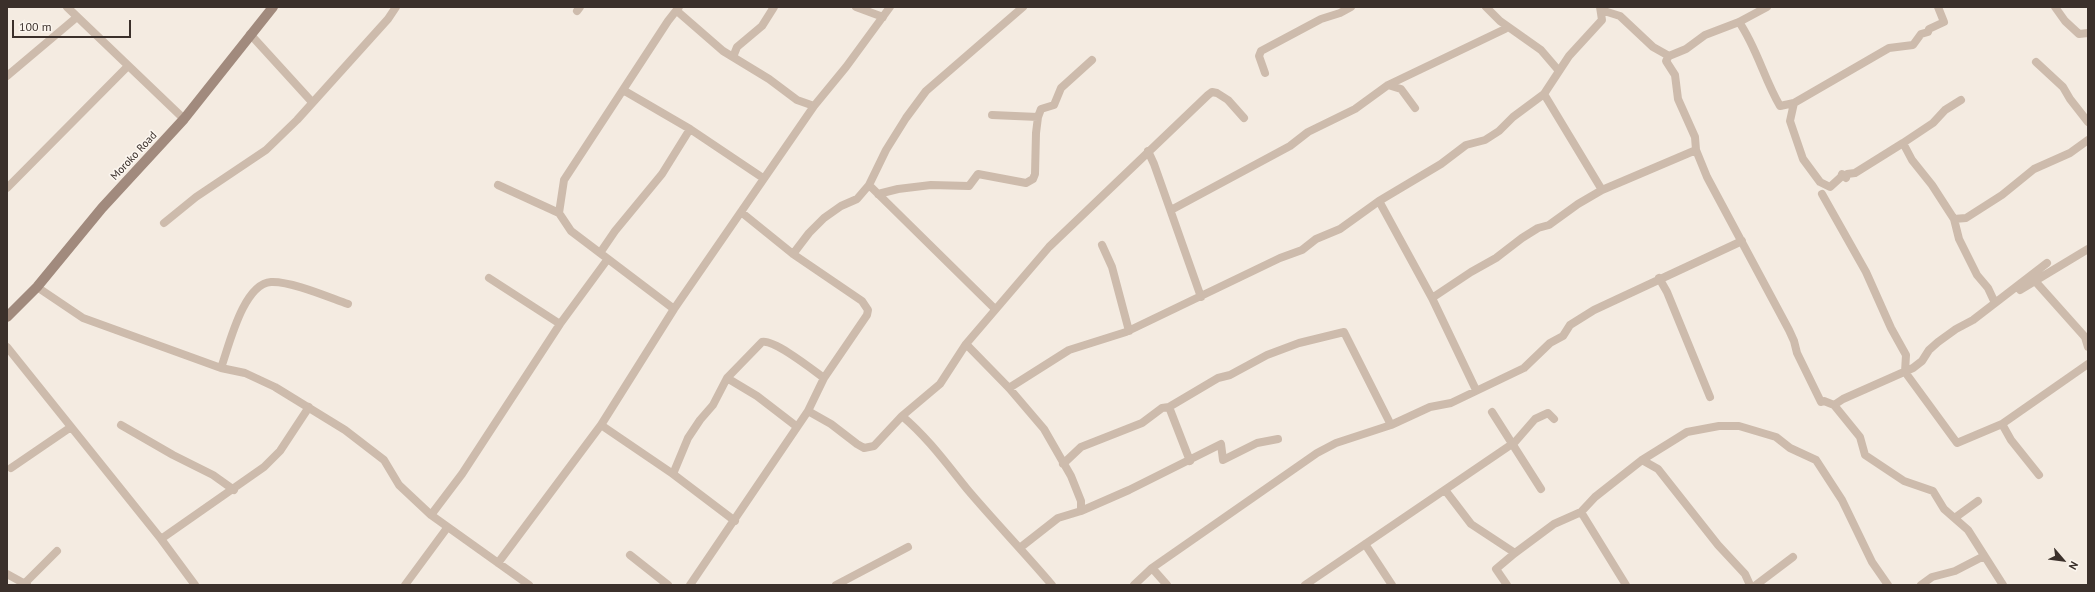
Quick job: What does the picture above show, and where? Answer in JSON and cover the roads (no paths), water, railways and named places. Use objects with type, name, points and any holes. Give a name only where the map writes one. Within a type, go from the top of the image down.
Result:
[{"type":"street","points":[[67,7],[184,119]]},
{"type":"street","name":"Moroko Road","points":[[7,317],[36,287],[102,208],[184,119],[250,34],[273,7]]},
{"type":"street","points":[[164,223],[196,197],[266,150],[388,19],[396,7]]},
{"type":"street","points":[[733,57],[737,47],[762,26],[774,7]]},
{"type":"street","points":[[856,7],[883,17]]},
{"type":"street","points":[[498,563],[601,425],[674,309],[763,178],[814,106],[846,67],[890,7]]},
{"type":"street","points":[[793,254],[809,233],[824,218],[841,206],[857,199],[869,185],[886,150],[906,118],[926,91],[1023,7]]},
{"type":"street","points":[[1265,73],[1259,56],[1262,51],[1321,19],[1340,13],[1351,7]]},
{"type":"street","points":[[1486,7],[1500,21],[1541,50],[1559,71]]},
{"type":"street","points":[[1768,7],[1739,22],[1705,35],[1686,49],[1669,56],[1666,61],[1675,75],[1678,99],[1695,137],[1696,150],[1707,176],[1789,330],[1794,341],[1796,353],[1820,402],[1824,401],[1834,405],[1860,437],[1865,455],[1899,478],[1932,491],[1944,509],[1968,530],[2003,585]]},
{"type":"street","points":[[1739,22],[1752,41],[1772,92],[1780,106],[1794,103],[1889,48],[1913,45],[1921,34],[1928,32],[1929,29],[1944,22],[1938,7]]},
{"type":"street","points":[[2055,7],[2074,31],[2079,34],[2088,33]]},
{"type":"street","points":[[558,213],[564,180],[668,21],[678,9],[723,51],[797,100],[814,106]]},
{"type":"street","points":[[1009,388],[1070,350],[1129,331],[1280,258],[1302,250],[1316,239],[1340,229],[1379,201],[1441,164],[1466,145],[1485,140],[1499,131],[1513,117],[1544,94],[1569,56],[1602,20],[1600,9],[1620,16],[1653,47],[1669,56]]},
{"type":"street","points":[[7,76],[77,17]]},
{"type":"street","points":[[1171,210],[1290,146],[1308,132],[1355,109],[1388,85],[1505,29]]},
{"type":"street","points":[[250,34],[312,102]]},
{"type":"street","points":[[878,194],[898,189],[931,185],[969,186],[978,174],[1026,183],[1030,182],[1035,174],[1038,117],[1042,109],[1054,105],[1062,88],[1092,60]]},
{"type":"street","points":[[2036,62],[2063,87],[2070,99],[2088,122]]},
{"type":"street","points":[[7,188],[128,66]]},
{"type":"street","points":[[1388,85],[1401,89],[1415,108]]},
{"type":"street","points":[[623,90],[690,129],[763,178]]},
{"type":"street","points":[[808,411],[831,424],[864,448],[874,446],[902,416],[940,384],[966,344],[1049,247],[1148,151],[1212,92],[1228,100],[1244,118]]},
{"type":"street","points":[[1544,94],[1602,190]]},
{"type":"street","points":[[1903,143],[1900,145],[1933,123],[1945,110],[1961,100]]},
{"type":"street","points":[[1794,103],[1790,121],[1803,159],[1820,182],[1830,187],[1841,177],[1842,174],[1846,178],[1847,174],[1855,172],[1903,143]]},
{"type":"street","points":[[992,114],[1038,117]]},
{"type":"street","points":[[600,253],[615,231],[662,174],[690,129]]},
{"type":"street","points":[[1954,219],[1966,218],[2002,195],[2034,169],[2070,153],[2088,140]]},
{"type":"street","points":[[1903,143],[1912,160],[1932,185],[1954,219],[1959,238],[1977,275],[1988,288],[1997,304]]},
{"type":"street","points":[[1432,298],[1471,272],[1496,258],[1522,238],[1538,228],[1554,222],[1578,204],[1602,190],[1696,150]]},
{"type":"street","points":[[1148,151],[1171,210],[1201,297]]},
{"type":"street","points":[[498,185],[558,213],[571,231],[607,260],[674,309]]},
{"type":"street","points":[[869,185],[995,309]]},
{"type":"street","points":[[1822,194],[1866,272],[1891,328],[1906,355],[1905,372],[1957,443],[2002,424],[2088,364]]},
{"type":"street","points":[[1379,201],[1432,298],[1476,390]]},
{"type":"street","points":[[690,585],[735,521],[796,426],[808,411],[824,378],[867,315],[868,310],[862,302],[793,254],[741,212]]},
{"type":"street","points":[[735,221],[755,224]]},
{"type":"street","points":[[1134,585],[1152,568],[1225,516],[1267,490],[1317,453],[1336,443],[1391,425],[1430,407],[1451,403],[1524,368],[1550,343],[1563,336],[1570,325],[1594,310],[1659,278],[1742,241]]},
{"type":"street","points":[[1102,245],[1112,267],[1129,331]]},
{"type":"street","points":[[1834,405],[1843,399],[1905,372],[1922,362],[1929,350],[1938,342],[2034,281],[2088,249]]},
{"type":"street","points":[[431,515],[462,474],[560,324],[607,260]]},
{"type":"street","points":[[1997,304],[2047,263]]},
{"type":"street","points":[[489,278],[560,324]]},
{"type":"street","points":[[1659,278],[1667,292],[1710,397]]},
{"type":"street","points":[[2034,281],[2085,337],[2088,348]]},
{"type":"street","points":[[221,368],[244,306],[255,290],[264,284],[276,282],[301,288],[348,304]]},
{"type":"street","points":[[36,287],[83,318],[221,368],[245,373],[275,387],[309,407],[345,430],[384,460],[399,485],[447,528],[529,585]]},
{"type":"street","points":[[1063,464],[1081,447],[1142,423],[1162,408],[1169,407],[1218,378],[1230,375],[1267,355],[1299,343],[1344,332],[1391,425]]},
{"type":"street","points":[[673,474],[688,438],[700,420],[713,405],[727,378],[750,352],[765,342],[779,348],[824,378]]},
{"type":"street","points":[[966,344],[1009,388],[1044,429],[1081,501],[1081,511]]},
{"type":"street","points":[[7,347],[161,539],[195,585]]},
{"type":"street","points":[[727,378],[757,396],[796,426]]},
{"type":"street","points":[[161,539],[234,490],[264,467],[280,451],[309,407]]},
{"type":"street","points":[[1169,407],[1190,461]]},
{"type":"street","points":[[1492,412],[1541,489]]},
{"type":"street","points":[[1305,585],[1515,442],[1535,419],[1548,413],[1554,419]]},
{"type":"street","points":[[902,416],[920,430],[968,490],[1021,547],[1052,585]]},
{"type":"street","points":[[2002,424],[2011,440],[2039,475]]},
{"type":"street","points":[[121,425],[173,455],[213,475],[234,490]]},
{"type":"street","points":[[601,425],[673,474],[735,521]]},
{"type":"street","points":[[1507,585],[1496,569],[1515,552],[1546,532],[1554,524],[1581,512],[1595,497],[1642,460],[1687,432],[1718,426],[1738,426],[1776,437],[1790,448],[1816,460],[1842,500],[1872,562],[1888,585]]},
{"type":"street","points":[[11,468],[71,427]]},
{"type":"street","points":[[1021,547],[1058,518],[1081,511],[1190,461],[1221,444],[1223,460],[1257,443],[1278,439]]},
{"type":"street","points":[[1642,460],[1658,469],[1709,534],[1745,574],[1750,585]]},
{"type":"street","points":[[1444,490],[1471,524],[1515,552]]},
{"type":"street","points":[[1956,518],[1978,501]]},
{"type":"street","points":[[1581,512],[1626,585]]},
{"type":"street","points":[[405,585],[447,528]]},
{"type":"street","points":[[1365,544],[1392,585]]},
{"type":"street","points":[[836,585],[908,547]]},
{"type":"street","points":[[7,574],[25,584],[57,552]]},
{"type":"street","points":[[630,555],[668,585]]},
{"type":"street","points":[[1921,585],[1932,577],[1955,571],[1984,556]]},
{"type":"street","points":[[1756,585],[1793,557]]},
{"type":"street","points":[[1152,568],[1167,585]]}]
